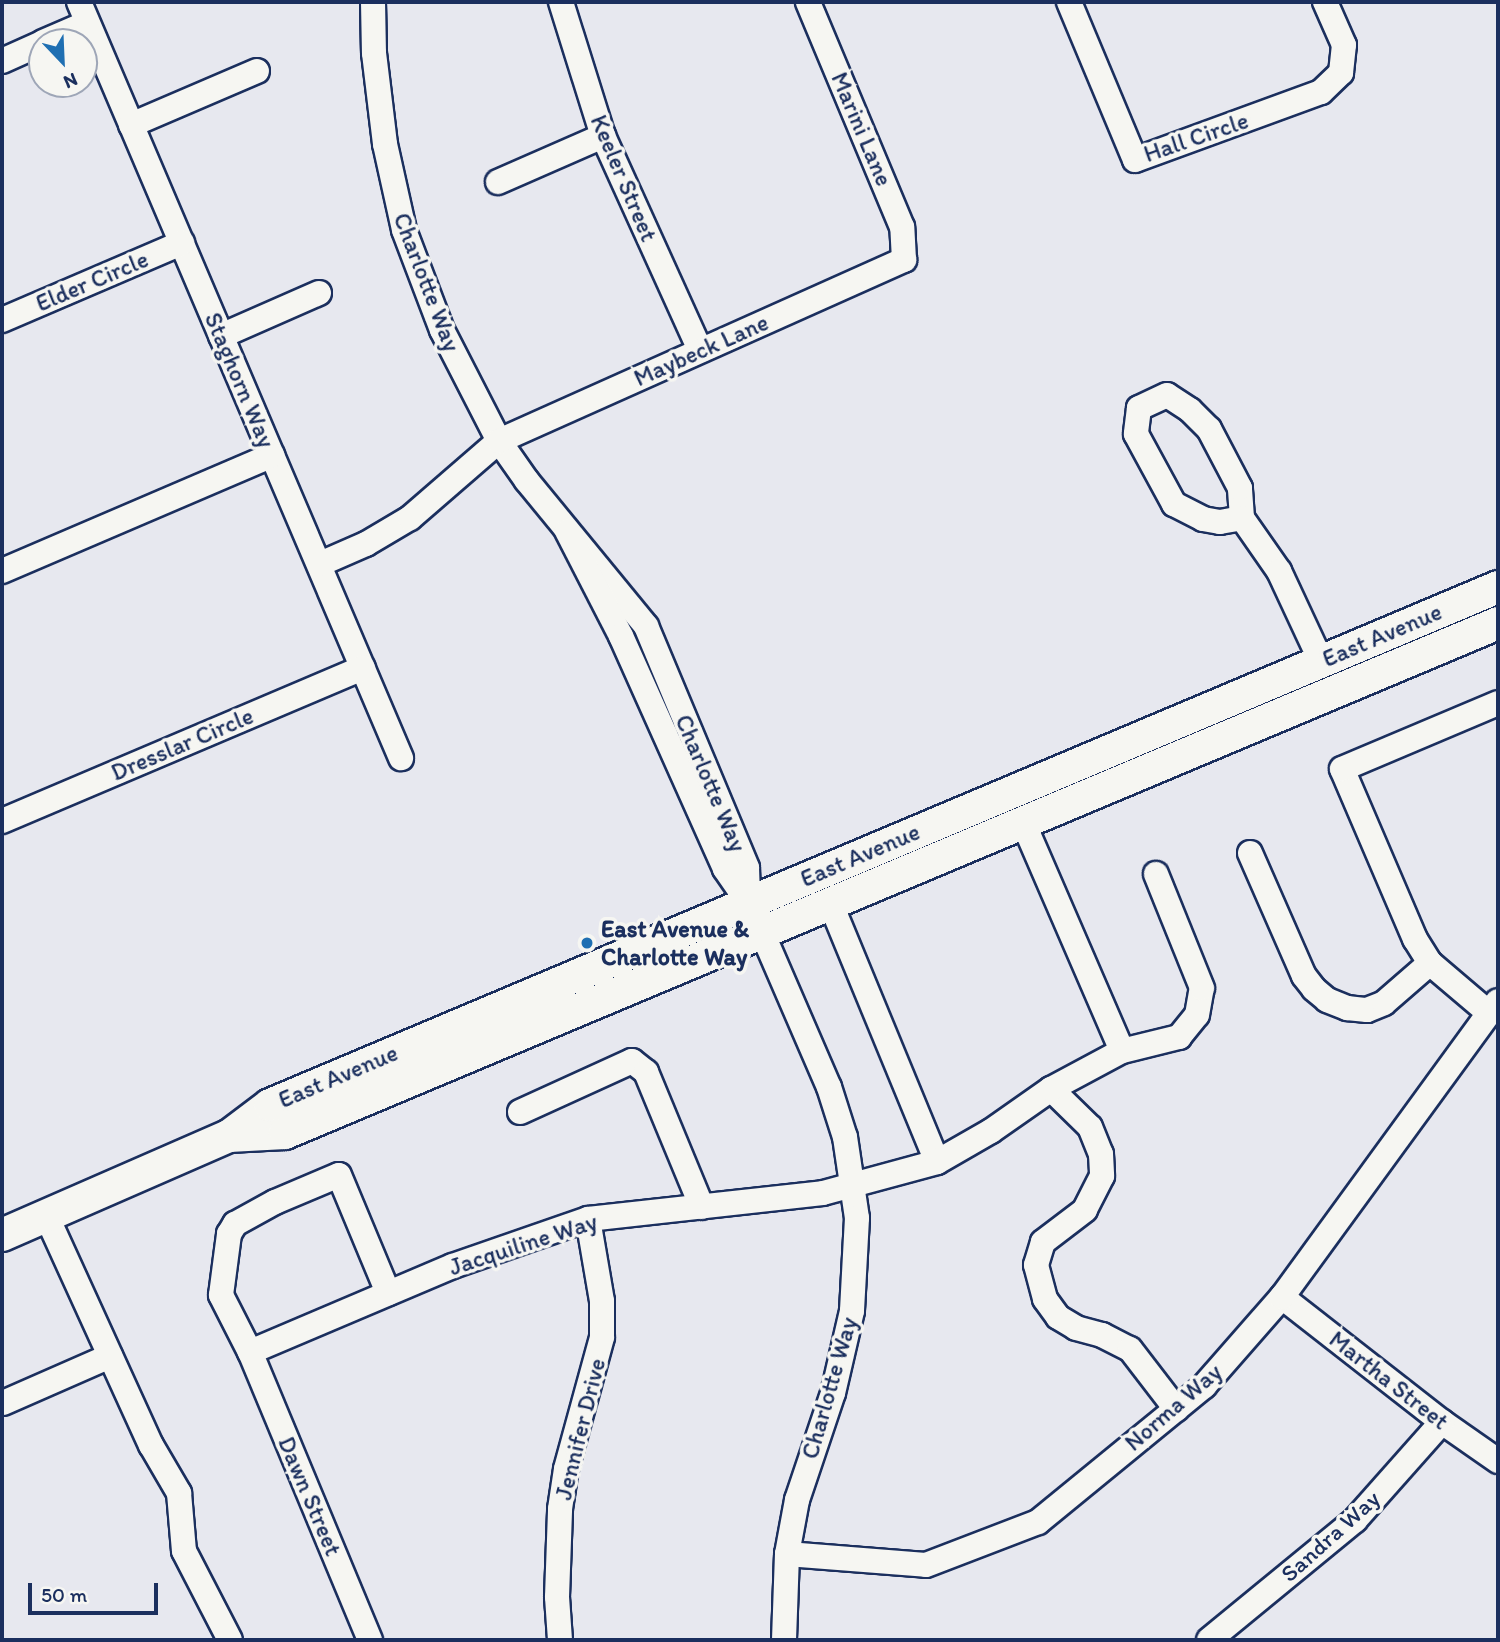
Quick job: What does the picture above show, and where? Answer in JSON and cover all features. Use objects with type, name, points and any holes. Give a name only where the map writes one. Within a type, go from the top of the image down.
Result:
[{"type":"main road","name":"East Avenue","points":[[2,1235],[229,1136],[270,1105],[1498,587]]},
{"type":"main road","name":"East Avenue","points":[[229,1136],[285,1133],[761,930],[1498,622]]},
{"type":"street","name":"Charlotte Way","points":[[373,2],[378,101],[404,230],[442,330],[499,441],[567,531],[646,626],[747,869],[748,902],[829,1087],[845,1137],[852,1184],[857,1266],[852,1311],[833,1393],[800,1488],[787,1554],[784,1640]]},
{"type":"street","name":"Keeler Street","points":[[561,2],[603,136],[700,350]]},
{"type":"street","name":"Marini Lane","points":[[808,2],[902,227],[904,260]]},
{"type":"street","name":"Hall Circle","points":[[1069,2],[1135,160],[1321,92],[1341,73],[1344,45],[1325,2]]},
{"type":"street","points":[[62,28],[83,12]]},
{"type":"street","name":"Staghorn Way","points":[[83,12],[401,758]]},
{"type":"street","points":[[2,61],[28,49]]},
{"type":"street","points":[[131,125],[257,71]]},
{"type":"street","points":[[498,182],[603,136]]},
{"type":"street","name":"Elder Circle","points":[[2,320],[181,243]]},
{"type":"street","name":"Maybeck Lane","points":[[320,564],[366,544],[410,519],[499,441],[904,260]]},
{"type":"street","points":[[221,336],[319,293]]},
{"type":"street","points":[[1242,518],[1220,522],[1203,519],[1174,504],[1136,434],[1139,408],[1167,395],[1190,410],[1209,429],[1240,488],[1242,518],[1279,571],[1321,661]]},
{"type":"street","points":[[2,571],[272,455]]},
{"type":"street","name":"Dresslar Circle","points":[[2,821],[363,667]]},
{"type":"street","points":[[1494,1007],[1430,963],[1415,939],[1342,769],[1498,704]]},
{"type":"street","points":[[1023,822],[1122,1051]]},
{"type":"street","points":[[1250,853],[1304,976],[1327,1000],[1347,1008],[1367,1010],[1384,1003],[1430,963]]},
{"type":"street","name":"Jacquiline Way","points":[[250,1352],[453,1266],[589,1219],[823,1194],[937,1162],[991,1131],[1051,1089],[1122,1051],[1179,1037],[1197,1015],[1202,988],[1156,874]]},
{"type":"street","points":[[830,902],[937,1162]]},
{"type":"street","name":"Norma Way","points":[[787,1554],[926,1565],[1038,1521],[1204,1386],[1282,1297],[1494,1007]]},
{"type":"street","points":[[520,1112],[632,1061],[646,1072],[702,1207]]},
{"type":"street","points":[[1051,1089],[1090,1127],[1101,1154],[1102,1176],[1085,1210],[1043,1242],[1036,1265],[1045,1299],[1058,1317],[1076,1328],[1102,1335],[1130,1349],[1176,1409]]},
{"type":"street","name":"Dawn Street","points":[[370,1640],[250,1352],[221,1295],[229,1234],[235,1224],[275,1202],[340,1175],[388,1293]]},
{"type":"street","points":[[47,1217],[150,1444],[179,1493],[184,1551],[230,1640]]},
{"type":"street","name":"Jennifer Drive","points":[[560,1640],[557,1597],[560,1509],[566,1469],[602,1337],[602,1301],[589,1219]]},
{"type":"street","name":"Martha Street","points":[[1282,1297],[1442,1422],[1498,1461]]},
{"type":"street","points":[[3,1403],[110,1356]]},
{"type":"street","name":"Sandra Way","points":[[1209,1640],[1355,1520],[1442,1422]]},
{"type":"place","name":"East Avenue & Charlotte Way","points":[[587,943]]}]
